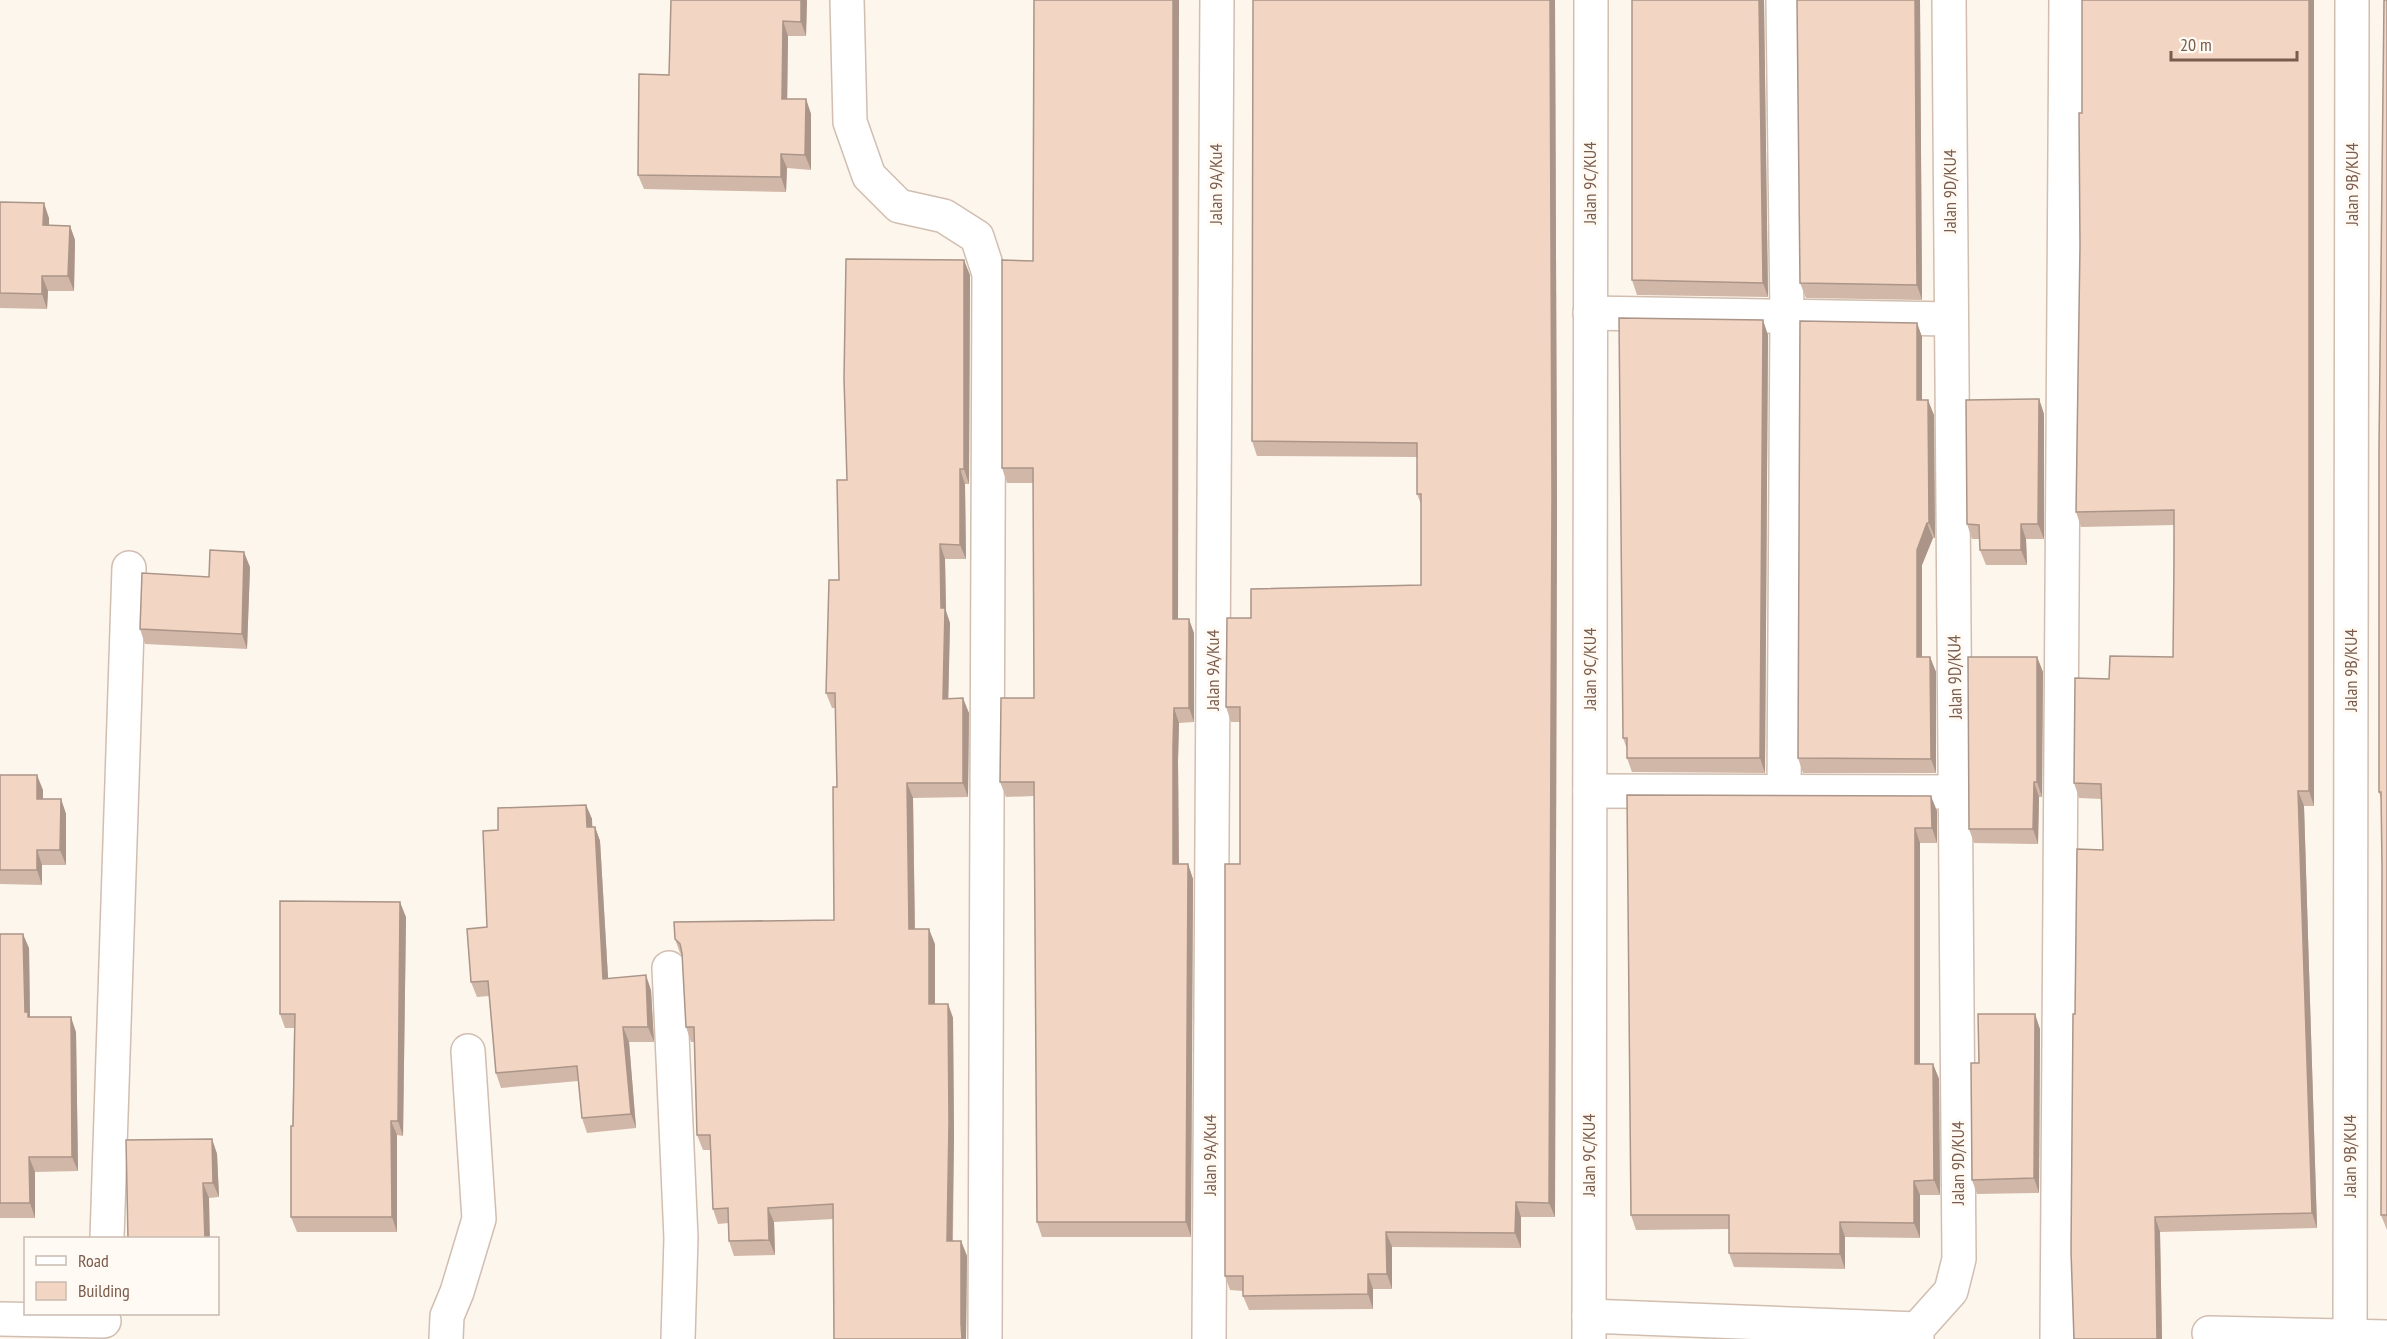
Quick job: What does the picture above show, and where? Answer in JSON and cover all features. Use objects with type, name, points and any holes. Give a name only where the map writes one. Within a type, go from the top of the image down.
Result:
[{"type":"street","points":[[847,0],[850,122],[869,176],[899,207],[944,216],[977,237],[989,274],[985,1339]]},
{"type":"street","name":"Jalan 9A/Ku4","points":[[1209,1339],[1217,0]]},
{"type":"street","name":"Jalan 9C/KU4","points":[[1589,1328],[1591,0]]},
{"type":"street","points":[[1783,0],[1786,316],[1784,791]]},
{"type":"street","name":"Jalan 9D/KU4","points":[[1917,1334],[1951,1292],[1959,1259],[1949,0]]},
{"type":"street","points":[[2057,1339],[2066,0]]},
{"type":"street","name":"Jalan 9B/KU4","points":[[2350,1338],[2352,0]]},
{"type":"street","points":[[1590,313],[1951,320]]},
{"type":"street","points":[[107,1237],[129,568]]},
{"type":"street","points":[[1590,791],[1956,792]]},
{"type":"street","points":[[669,968],[681,1238],[678,1339]]},
{"type":"street","points":[[446,1339],[447,1316],[457,1292],[479,1219],[468,1051]]},
{"type":"street","points":[[0,1319],[104,1325]]},
{"type":"street","points":[[1589,1328],[1917,1334]]},
{"type":"street","points":[[2210,1333],[2350,1338],[2387,1337]]},
{"type":"building","points":[[671,0],[801,0],[801,22],[783,21],[782,99],[806,99],[805,155],[781,154],[781,177],[638,175],[639,74],[669,75]]},
{"type":"building","points":[[1034,0],[1173,0],[1173,619],[1189,619],[1189,708],[1174,708],[1173,746],[1173,864],[1188,864],[1186,1222],[1037,1222],[1034,782],[1000,782],[1001,698],[1034,698],[1033,468],[1002,468],[1002,260],[1033,261]]},
{"type":"building","points":[[1253,0],[1550,0],[1552,494],[1549,1203],[1516,1202],[1515,1233],[1386,1232],[1387,1274],[1368,1274],[1368,1294],[1243,1296],[1243,1276],[1225,1276],[1225,864],[1240,864],[1240,707],[1226,707],[1227,618],[1251,618],[1251,589],[1421,585],[1421,494],[1417,494],[1417,443],[1252,441]]},
{"type":"building","points":[[1632,0],[1759,0],[1763,283],[1632,280]]},
{"type":"building","points":[[1797,0],[1915,0],[1917,285],[1800,283]]},
{"type":"building","points":[[2082,0],[2309,0],[2309,791],[2298,791],[2312,1213],[2155,1217],[2157,1339],[2074,1339],[2071,1252],[2077,849],[2103,850],[2101,784],[2074,783],[2075,678],[2109,679],[2110,656],[2173,657],[2174,563],[2174,510],[2076,512]]},
{"type":"building","points":[[2384,0],[2387,0],[2387,1215],[2381,1215],[2382,867],[2381,792],[2379,792],[2379,448]]},
{"type":"building","points":[[0,202],[44,203],[43,225],[70,226],[68,276],[42,276],[42,294],[0,293]]},
{"type":"building","points":[[846,259],[964,260],[964,469],[960,469],[960,545],[940,544],[941,608],[945,608],[943,699],[963,698],[963,783],[907,783],[909,929],[929,929],[929,1004],[948,1004],[947,1241],[961,1241],[962,1339],[834,1339],[833,1204],[768,1208],[769,1240],[729,1241],[728,1208],[713,1209],[710,1135],[697,1135],[694,1027],[686,1027],[682,953],[680,944],[675,939],[674,922],[834,920],[833,787],[837,787],[835,693],[826,693],[829,580],[839,580],[837,480],[847,480],[844,378]]},
{"type":"building","points":[[1619,318],[1763,320],[1760,758],[1627,758],[1627,738],[1623,738]]},
{"type":"building","points":[[1800,321],[1917,323],[1917,400],[1928,400],[1929,523],[1927,523],[1917,550],[1917,657],[1930,657],[1931,759],[1798,758]]},
{"type":"building","points":[[2039,399],[2038,524],[2021,524],[2021,550],[1980,550],[1979,525],[1967,524],[1966,400]]},
{"type":"building","points":[[210,550],[244,552],[242,634],[140,629],[142,573],[209,577]]},
{"type":"building","points":[[1968,657],[2037,657],[2037,782],[2034,782],[2033,829],[1969,829]]},
{"type":"building","points":[[0,775],[37,775],[37,799],[61,799],[60,850],[37,850],[37,870],[0,870]]},
{"type":"building","points":[[1627,795],[1931,796],[1932,828],[1915,828],[1915,1064],[1933,1064],[1934,1180],[1914,1181],[1914,1223],[1840,1222],[1840,1254],[1729,1253],[1729,1215],[1631,1215]]},
{"type":"building","points":[[586,805],[587,827],[595,827],[603,979],[646,975],[648,1027],[623,1027],[631,1114],[582,1118],[577,1066],[496,1073],[488,981],[471,982],[467,929],[487,927],[483,831],[498,830],[498,808]]},
{"type":"building","points":[[280,901],[400,902],[398,1121],[391,1121],[392,1217],[291,1217],[295,1014],[280,1014]]},
{"type":"building","points":[[0,934],[23,934],[25,1012],[28,1012],[28,1017],[71,1017],[72,1157],[29,1157],[30,1203],[0,1203]]},
{"type":"building","points":[[1978,1014],[2035,1014],[2034,1178],[1972,1180],[1971,1063],[1979,1063]]},
{"type":"building","points":[[212,1139],[213,1183],[203,1183],[205,1237],[128,1237],[126,1140]]}]
